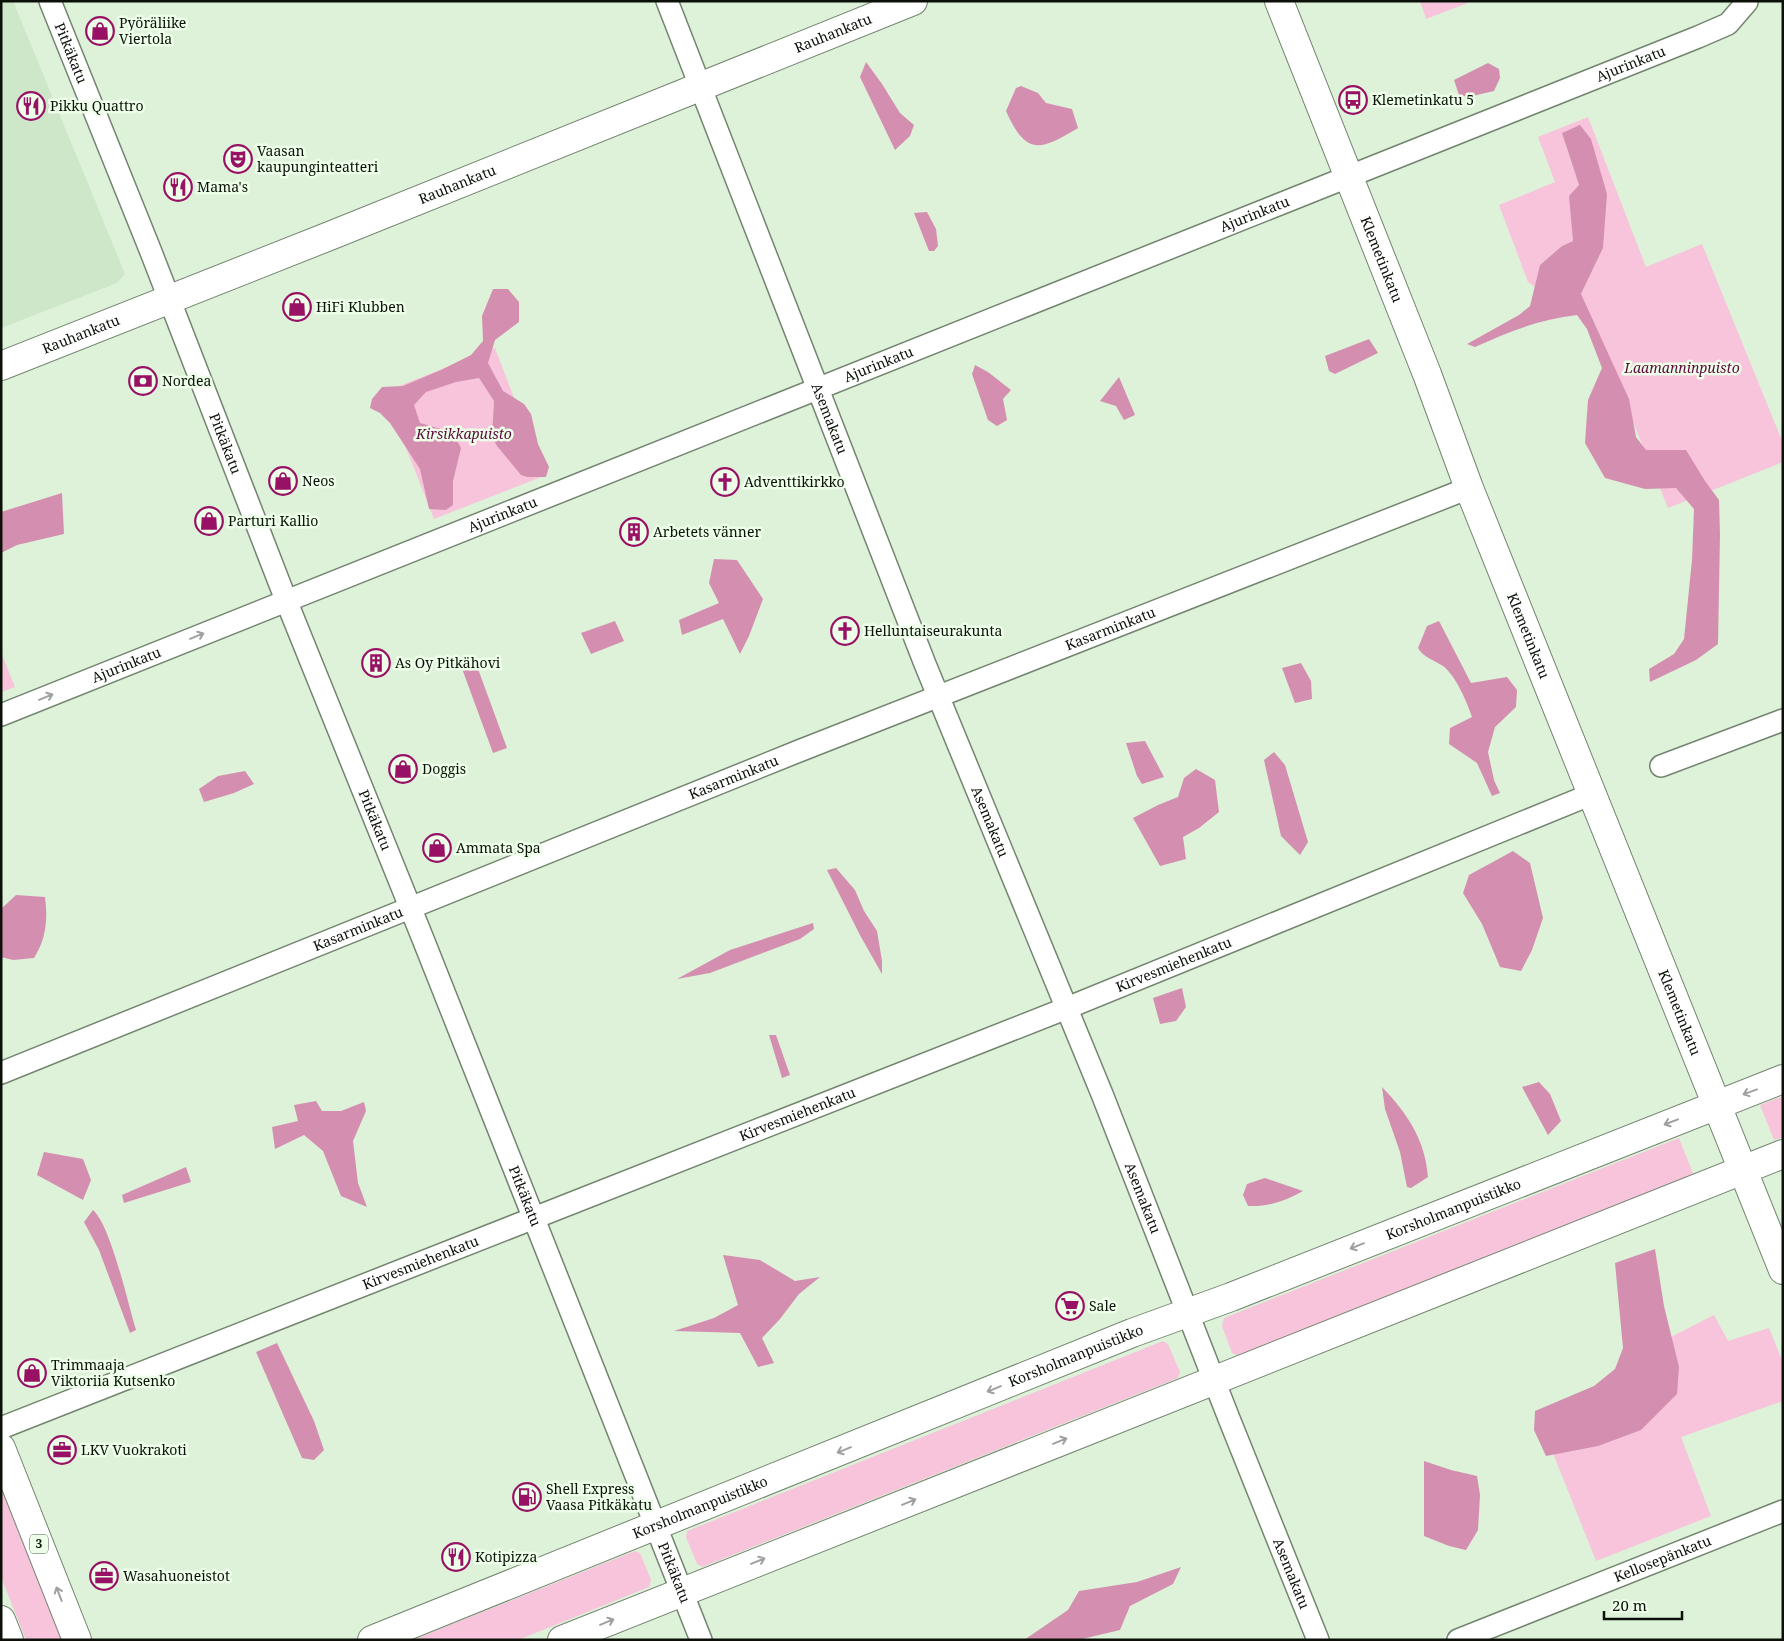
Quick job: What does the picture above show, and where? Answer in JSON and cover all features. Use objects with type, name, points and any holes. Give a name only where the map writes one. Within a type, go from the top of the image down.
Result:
[{"type":"main road","name":"Rauhankatu","points":[[1,366],[913,1]]},
{"type":"main road","name":"Klemetinkatu","points":[[1279,1],[1428,374],[1469,488],[1783,1270]]},
{"type":"main road","name":"Korsholmanpuistikko","points":[[372,1640],[1132,1333],[1188,1313],[1783,1079]]},
{"type":"main road","points":[[562,1640],[1783,1154]]},
{"type":"main road","name":"3","points":[[1,1448],[77,1640]]},
{"type":"main road","points":[[1,1620],[9,1640]]},
{"type":"street","name":"Pitkäkatu","points":[[50,1],[286,600],[411,909],[701,1640]]},
{"type":"street","name":"Asemakatu","points":[[667,1],[938,696],[1067,1008],[1318,1640]]},
{"type":"street","name":"Ajurinkatu","points":[[1,715],[1728,24],[1747,2]]},
{"type":"street","name":"Kasarminkatu","points":[[1,1073],[938,696],[1469,488]]},
{"type":"street","points":[[1661,766],[1783,720]]},
{"type":"street","name":"Kirvesmiehenkatu","points":[[1,1428],[1067,1008],[1592,794]]},
{"type":"street","name":"Kellosepänkatu","points":[[1458,1640],[1783,1511]]},
{"type":"shaded area","points":[[1,1],[13,1],[125,274],[117,283],[1,328]]},
{"type":"shaded area","points":[[866,62],[900,113],[914,125],[910,136],[895,150],[860,77]]},
{"type":"shaded area","points":[[1488,63],[1499,69],[1500,78],[1494,91],[1468,97],[1459,95],[1454,80]]},
{"type":"shaded area","points":[[1021,86],[1038,93],[1046,103],[1072,109],[1078,128],[1044,145],[1035,145],[1028,142],[1020,136],[1006,111],[1016,88]]},
{"type":"shaded area","points":[[1580,125],[1591,139],[1607,194],[1603,248],[1581,294],[1629,399],[1636,437],[1646,450],[1686,450],[1719,500],[1718,644],[1696,660],[1650,682],[1649,669],[1674,654],[1684,639],[1692,560],[1694,509],[1676,488],[1645,489],[1605,478],[1585,443],[1588,400],[1602,368],[1587,329],[1577,315],[1525,327],[1475,347],[1467,344],[1519,315],[1530,306],[1540,265],[1562,246],[1573,241],[1569,196],[1579,185],[1562,133]]},
{"type":"shaded area","points":[[927,212],[936,229],[938,246],[934,251],[929,251],[914,213]]},
{"type":"shaded area","points":[[493,289],[508,289],[519,302],[519,322],[495,340],[488,363],[503,391],[524,404],[531,414],[538,444],[549,467],[546,477],[527,477],[521,475],[497,446],[492,437],[494,401],[479,378],[456,382],[426,392],[414,405],[420,423],[452,432],[461,448],[453,481],[453,505],[446,510],[429,509],[420,469],[390,423],[380,413],[370,408],[372,399],[382,387],[403,386],[471,355],[483,341],[482,316]]},
{"type":"shaded area","points":[[1369,339],[1378,353],[1335,374],[1329,371],[1325,356]]},
{"type":"shaded area","points":[[975,365],[988,372],[1011,390],[1003,399],[1007,420],[997,426],[988,420],[972,374]]},
{"type":"shaded area","points":[[1119,377],[1135,415],[1124,420],[1116,406],[1100,401]]},
{"type":"shaded area","points":[[62,493],[64,534],[17,545],[1,553],[1,512]]},
{"type":"shaded area","points":[[714,559],[737,560],[763,599],[740,654],[723,619],[682,635],[679,620],[719,603],[709,583]]},
{"type":"shaded area","points":[[615,621],[624,641],[591,654],[581,633]]},
{"type":"shaded area","points":[[1439,621],[1471,683],[1507,677],[1517,690],[1516,707],[1495,727],[1488,752],[1494,780],[1500,793],[1492,796],[1477,763],[1449,744],[1450,728],[1472,717],[1460,690],[1448,670],[1426,657],[1418,648],[1427,626]]},
{"type":"shaded area","points":[[474,658],[507,748],[493,753],[460,663]]},
{"type":"shaded area","points":[[1301,663],[1311,681],[1312,699],[1295,703],[1282,668]]},
{"type":"shaded area","points":[[1145,741],[1164,777],[1142,784],[1137,776],[1126,743]]},
{"type":"shaded area","points":[[1274,752],[1285,765],[1308,842],[1300,855],[1281,836],[1264,760]]},
{"type":"shaded area","points":[[1196,769],[1215,780],[1219,812],[1199,828],[1183,837],[1186,859],[1160,866],[1133,818],[1178,797],[1184,778]]},
{"type":"shaded area","points":[[245,771],[254,784],[234,793],[204,802],[199,789],[218,776]]},
{"type":"shaded area","points":[[1513,851],[1530,863],[1543,918],[1532,950],[1521,971],[1500,967],[1482,924],[1463,893],[1469,875]]},
{"type":"shaded area","points":[[836,868],[855,890],[864,911],[877,931],[882,961],[882,974],[827,870]]},
{"type":"shaded area","points":[[16,895],[45,897],[44,936],[34,958],[13,960],[1,957],[1,909]]},
{"type":"shaded area","points":[[813,923],[814,929],[800,939],[710,973],[677,979],[730,950]]},
{"type":"shaded area","points":[[1182,988],[1186,1007],[1176,1021],[1160,1024],[1153,998]]},
{"type":"shaded area","points":[[769,1035],[776,1035],[790,1075],[782,1078]]},
{"type":"shaded area","points":[[1539,1082],[1550,1094],[1561,1121],[1548,1135],[1522,1087]]},
{"type":"shaded area","points":[[1382,1087],[1407,1117],[1423,1151],[1428,1177],[1411,1188],[1407,1187],[1400,1152],[1385,1109]]},
{"type":"shaded area","points":[[316,1101],[322,1111],[341,1111],[364,1102],[366,1111],[353,1141],[358,1183],[367,1207],[341,1196],[323,1151],[304,1135],[275,1149],[272,1127],[298,1121],[294,1105]]},
{"type":"shaded area","points":[[44,1152],[83,1159],[91,1180],[83,1200],[37,1175]]},
{"type":"shaded area","points":[[186,1167],[191,1182],[124,1203],[122,1195]]},
{"type":"shaded area","points":[[1265,1178],[1303,1191],[1277,1203],[1248,1206],[1243,1195],[1247,1184]]},
{"type":"shaded area","points":[[93,1210],[106,1232],[118,1266],[136,1330],[130,1333],[99,1250],[84,1222]]},
{"type":"shaded area","points":[[1655,1249],[1664,1306],[1679,1367],[1677,1394],[1641,1430],[1598,1446],[1546,1456],[1534,1430],[1535,1411],[1594,1386],[1615,1369],[1623,1348],[1615,1263]]},
{"type":"shaded area","points":[[723,1255],[760,1260],[795,1281],[820,1277],[799,1294],[780,1319],[762,1338],[774,1363],[758,1367],[740,1333],[674,1331],[714,1318],[738,1305]]},
{"type":"shaded area","points":[[277,1343],[314,1421],[324,1450],[314,1460],[302,1458],[256,1352]]},
{"type":"shaded area","points":[[1424,1461],[1477,1476],[1480,1495],[1478,1530],[1466,1550],[1449,1546],[1424,1536]]},
{"type":"shaded area","points":[[1181,1567],[1173,1584],[1130,1606],[1120,1630],[1078,1640],[1024,1640],[1068,1610],[1079,1591],[1137,1582]]},
{"type":"green space","points":[[1420,1],[1473,1],[1426,19]]},
{"type":"green space","name":"Laamanninpuisto","points":[[1588,117],[1646,267],[1702,244],[1783,443],[1783,462],[1668,508],[1581,294],[1603,248],[1562,133],[1579,185],[1572,223],[1573,241],[1562,246],[1540,265],[1535,287],[1528,282],[1499,205],[1555,182],[1538,137]]},
{"type":"green space","name":"Kirsikkapuisto","points":[[495,348],[544,476],[434,519],[384,392]]},
{"type":"green space","points":[[1,652],[15,687],[1,692]]},
{"type":"green space","points":[[1783,1096],[1783,1137],[1774,1140],[1760,1105]]},
{"type":"green space","points":[[1679,1138],[1694,1176],[1239,1356],[1232,1353],[1222,1326],[1224,1318]]},
{"type":"green space","points":[[1714,1315],[1728,1341],[1769,1328],[1783,1363],[1783,1401],[1681,1437],[1711,1516],[1596,1561],[1541,1423],[1671,1337]]},
{"type":"green space","points":[[1163,1341],[1168,1344],[1180,1372],[1178,1378],[702,1567],[697,1564],[686,1537],[687,1531]]},
{"type":"green space","points":[[1,1483],[63,1640],[26,1640],[1,1577]]},
{"type":"green space","points":[[635,1551],[640,1553],[651,1580],[649,1587],[518,1640],[412,1640]]},
{"type":"place","name":"Pyöräliike Viertola","points":[[100,31]]},
{"type":"place","name":"Klemetinkatu 5","points":[[1353,100]]},
{"type":"place","name":"Pikku Quattro","points":[[31,106]]},
{"type":"place","name":"Vaasan kaupunginteatteri","points":[[238,159]]},
{"type":"place","name":"Mama's","points":[[178,187]]},
{"type":"place","name":"HiFi Klubben","points":[[297,307]]},
{"type":"place","name":"Nordea","points":[[143,381]]},
{"type":"place","name":"Neos","points":[[283,481]]},
{"type":"place","name":"Adventtikirkko","points":[[725,482]]},
{"type":"place","name":"Parturi Kallio","points":[[209,521]]},
{"type":"place","name":"Arbetets vänner","points":[[634,532]]},
{"type":"place","name":"Helluntaiseurakunta","points":[[845,631]]},
{"type":"place","name":"As Oy Pitkähovi","points":[[376,663]]},
{"type":"place","name":"Doggis","points":[[403,769]]},
{"type":"place","name":"Ammata Spa","points":[[437,848]]},
{"type":"place","name":"Sale","points":[[1070,1306]]},
{"type":"place","name":"Trimmaaja Viktoriia Kutsenko","points":[[32,1373]]},
{"type":"place","name":"LKV Vuokrakoti","points":[[62,1450]]},
{"type":"place","name":"Shell Express Vaasa Pitkäkatu","points":[[527,1497]]},
{"type":"place","name":"Kotipizza","points":[[456,1557]]},
{"type":"place","name":"Wasahuoneistot","points":[[104,1576]]}]
